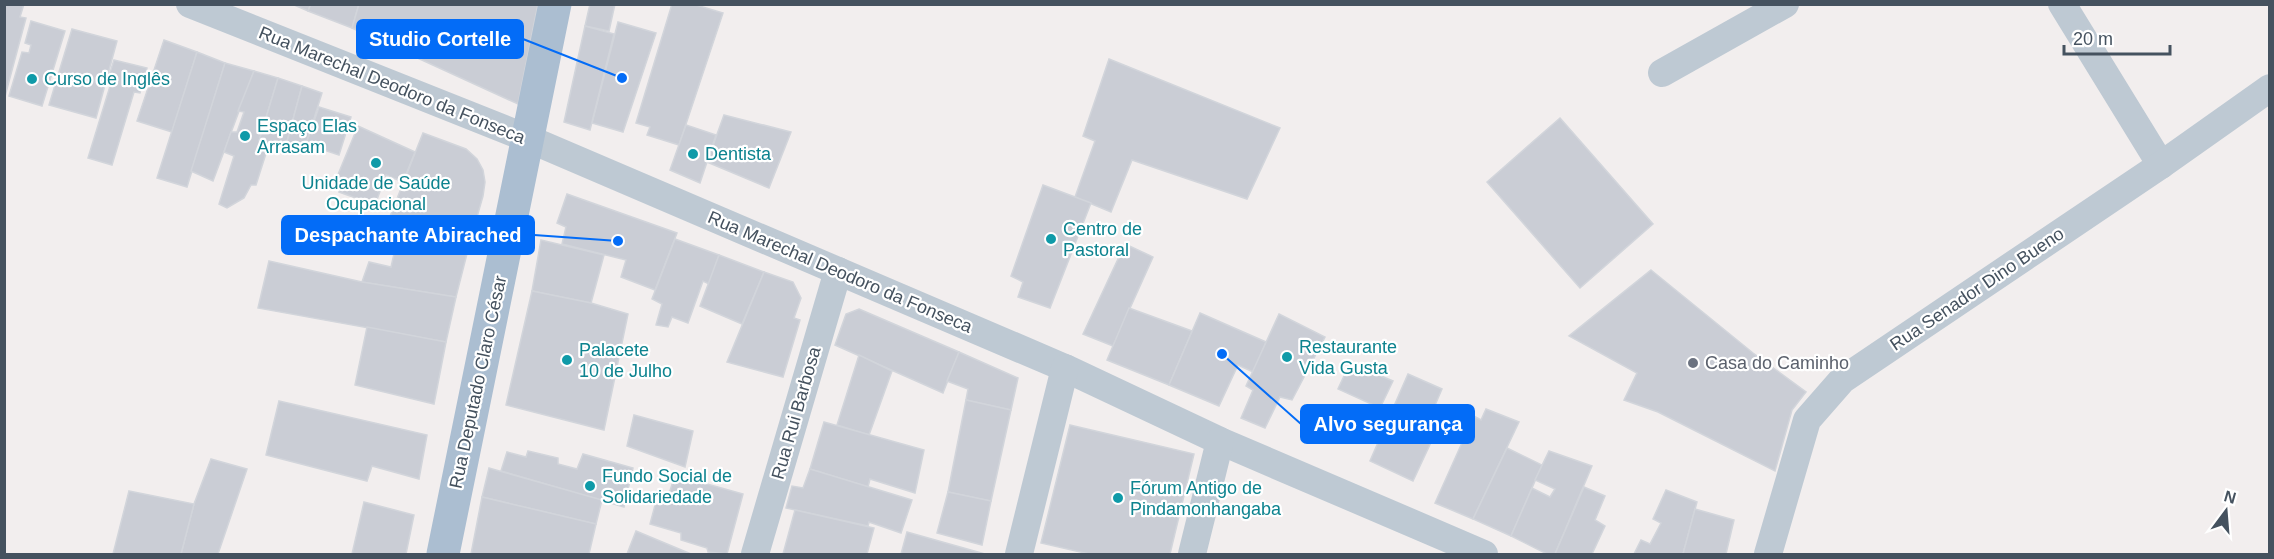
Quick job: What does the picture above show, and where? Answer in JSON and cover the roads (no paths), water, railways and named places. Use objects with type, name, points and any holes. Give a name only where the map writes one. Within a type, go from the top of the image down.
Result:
[{"type":"main road","name":"Rua Deputado Claro César","points":[[443,555],[555,4]]},
{"type":"street","name":"Rua Marechal Deodoro da Fonseca","points":[[190,4],[529,139],[1065,368],[1220,441],[1485,555]]},
{"type":"street","points":[[1662,73],[1785,4]]},
{"type":"street","points":[[2061,4],[2161,165]]},
{"type":"street","name":"Rua Senador Dino Bueno","points":[[1768,555],[1807,420],[1842,380],[2161,165],[2270,88]]},
{"type":"street","name":"Rua Rui Barbosa","points":[[755,555],[838,271]]},
{"type":"street","points":[[1019,555],[1065,368]]},
{"type":"street","points":[[1192,555],[1220,441]]},
{"type":"place","name":"Studio Cortelle","points":[[622,78]]},
{"type":"place","name":"Curso de Inglês","points":[[32,79]]},
{"type":"place","name":"Espaço Elas Arrasam","points":[[245,136]]},
{"type":"place","name":"Dentista","points":[[693,154]]},
{"type":"place","name":"Unidade de Saúde Ocupacional","points":[[376,163]]},
{"type":"place","name":"Centro de Pastoral","points":[[1051,239]]},
{"type":"place","name":"Despachante Abirached","points":[[618,241]]},
{"type":"place","name":"Alvo segurança","points":[[1222,354]]},
{"type":"place","name":"Restaurante Vida Gusta","points":[[1287,357]]},
{"type":"place","name":"Palacete 10 de Julho","points":[[567,360]]},
{"type":"place","name":"Casa do Caminho","points":[[1693,363]]},
{"type":"place","name":"Fundo Social de Solidariedade","points":[[590,486]]},
{"type":"place","name":"Fórum Antigo de Pindamonhangaba","points":[[1118,498]]}]
